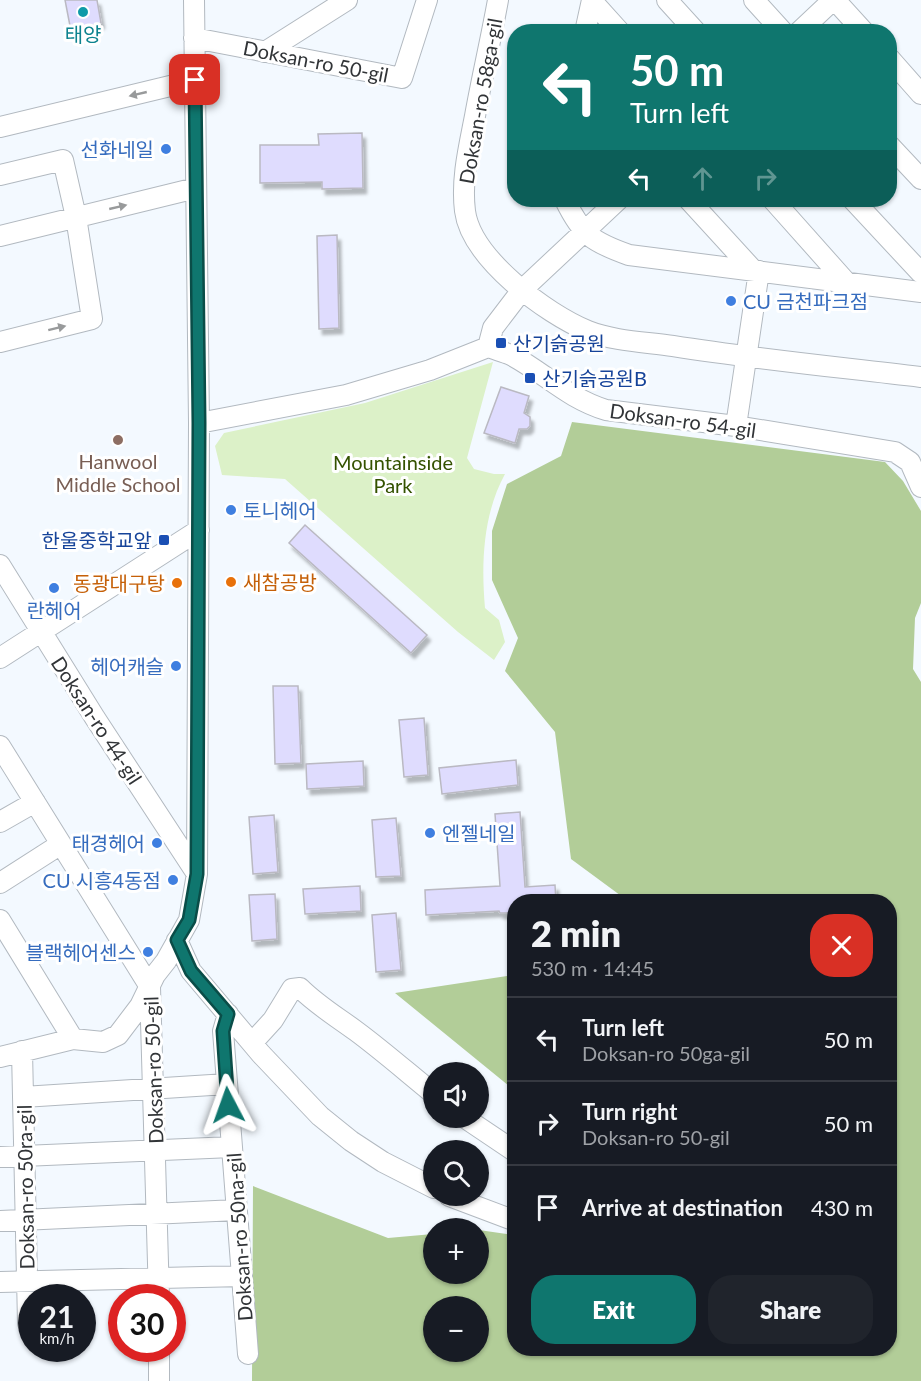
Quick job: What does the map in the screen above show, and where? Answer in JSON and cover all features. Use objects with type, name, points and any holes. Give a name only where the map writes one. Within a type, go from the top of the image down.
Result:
[{"type":"street","points":[[194,5],[211,0]]},
{"type":"street","points":[[265,52],[324,6],[347,0]]},
{"type":"street","name":"Doksan-ro 50-gil","points":[[194,38],[402,78],[427,0]]},
{"type":"street","name":"Doksan-ro 58ga-gil","points":[[498,0],[468,151],[463,191],[465,213],[471,231],[488,256],[522,290],[551,312],[589,331],[663,345],[921,377]]},
{"type":"street","points":[[666,0],[688,24]]},
{"type":"street","points":[[754,0],[776,24]]},
{"type":"street","points":[[808,24],[834,0],[856,24]]},
{"type":"street","points":[[587,24],[592,1]]},
{"type":"street","points":[[592,1],[613,24]]},
{"type":"street","name":"Doksan-ro 50-gil","points":[[159,1284],[150,987],[189,920],[197,874],[199,423],[194,5]]},
{"type":"street","points":[[897,67],[921,94]]},
{"type":"street","points":[[0,127],[195,80]]},
{"type":"street","points":[[897,153],[921,179]]},
{"type":"street","points":[[0,174],[63,160],[76,217],[92,319],[0,342]]},
{"type":"street","points":[[0,236],[196,188]]},
{"type":"street","points":[[569,207],[583,232],[594,240],[629,255],[921,291]]},
{"type":"street","points":[[199,423],[346,395],[430,370],[489,347],[493,328],[522,290],[610,207]]},
{"type":"street","points":[[696,207],[756,271]]},
{"type":"street","points":[[779,207],[846,282]]},
{"type":"street","points":[[860,207],[921,273]]},
{"type":"street","points":[[736,426],[756,271]]},
{"type":"street","name":"Doksan-ro 54-gil","points":[[489,347],[511,355],[568,394],[606,410],[736,426],[895,452],[910,462],[921,487]]},
{"type":"street","points":[[0,658],[199,530]]},
{"type":"street","name":"Doksan-ro 44-gil","points":[[0,565],[41,633],[197,874]]},
{"type":"street","points":[[0,1057],[74,1039],[103,1042],[118,1035],[140,1006],[150,987],[35,802],[2,754]]},
{"type":"street","points":[[0,822],[35,802]]},
{"type":"street","points":[[0,883],[61,844]]},
{"type":"street","points":[[0,920],[74,1039]]},
{"type":"street","points":[[177,940],[191,971],[293,1090],[320,1116],[383,1162],[423,1182]]},
{"type":"street","points":[[252,1043],[273,1020],[292,989],[300,988],[423,1085]]},
{"type":"street","name":"Doksan-ro 50na-gil","points":[[228,1014],[223,1031],[248,1354]]},
{"type":"street","name":"Doksan-ro 50ra-gil","points":[[22,1051],[27,1284]]},
{"type":"street","points":[[22,1097],[227,1084]]},
{"type":"street","points":[[480,1128],[507,1146]]},
{"type":"street","points":[[0,1157],[232,1147]]},
{"type":"street","points":[[476,1206],[507,1218]]},
{"type":"street","points":[[0,1221],[237,1210]]},
{"type":"street","points":[[186,1284],[242,1276]]},
{"type":"street","points":[[0,1282],[27,1281],[108,1285]]},
{"type":"street","points":[[159,1362],[159,1381]]},
{"type":"green space","name":"Mountainside Park","points":[[493,362],[467,458],[474,469],[505,474],[492,505],[485,539],[483,574],[485,608],[499,620],[505,642],[494,660],[458,632],[285,479],[222,475],[215,446],[224,433],[365,403]]},
{"type":"green space","points":[[572,422],[885,462],[903,481],[921,511],[921,603],[915,618],[913,669],[921,682],[921,1381],[252,1381],[253,1186],[388,1238],[423,1235],[423,1284],[489,1284],[489,1231],[507,1234],[507,1356],[897,1356],[897,894],[618,894],[571,859],[555,732],[505,671],[518,638],[492,580],[492,531],[507,484],[561,456]]},
{"type":"green space","points":[[507,976],[507,1084],[489,1070],[489,1062],[480,1062],[395,993]]},
{"type":"building","name":"태양","points":[[65,0],[97,0],[101,23],[71,31]]},
{"type":"building","points":[[362,133],[363,188],[322,189],[322,182],[260,183],[260,145],[319,145],[318,134]]},
{"type":"building","points":[[337,235],[339,328],[319,329],[317,236]]},
{"type":"building","points":[[501,387],[529,396],[524,413],[530,417],[530,426],[527,429],[519,429],[515,443],[484,433]]},
{"type":"building","points":[[305,525],[427,635],[411,653],[289,543]]},
{"type":"building","points":[[273,686],[298,686],[301,763],[275,764]]},
{"type":"building","points":[[424,718],[428,775],[404,777],[399,720]]},
{"type":"building","points":[[516,760],[518,785],[442,794],[439,768]]},
{"type":"building","points":[[363,761],[364,786],[307,789],[306,764]]},
{"type":"building","points":[[520,812],[525,887],[555,885],[556,894],[507,894],[507,913],[499,911],[426,915],[425,890],[500,886],[495,814]]},
{"type":"building","points":[[274,815],[278,872],[253,874],[249,817]]},
{"type":"building","points":[[396,818],[401,876],[376,877],[372,820]]},
{"type":"building","points":[[360,886],[361,911],[305,914],[303,889]]},
{"type":"building","points":[[275,894],[277,939],[252,941],[249,895]]},
{"type":"building","points":[[396,913],[401,970],[376,972],[372,915]]},
{"type":"place","name":"태양","points":[[83,12]]},
{"type":"place","name":"선화네일","points":[[166,149]]},
{"type":"place","name":"CU 금천파크점","points":[[731,301]]},
{"type":"place","name":"산기슭공원","points":[[501,343]]},
{"type":"place","name":"산기슭공원B","points":[[530,378]]},
{"type":"place","name":"Hanwool Middle School","points":[[118,440]]},
{"type":"place","name":"토니헤어","points":[[231,510]]},
{"type":"place","name":"한울중학교앞","points":[[164,540]]},
{"type":"place","name":"새참공방","points":[[231,582]]},
{"type":"place","name":"동광대구탕","points":[[177,583]]},
{"type":"place","name":"란헤어","points":[[54,588]]},
{"type":"place","name":"헤어캐슬","points":[[176,666]]},
{"type":"place","name":"엔젤네일","points":[[430,833]]},
{"type":"place","name":"태경헤어","points":[[157,843]]},
{"type":"place","name":"CU 시흥4동점","points":[[173,880]]},
{"type":"place","name":"블랙헤어센스","points":[[148,952]]},
{"type":"route","points":[[195,80],[199,423],[197,874],[189,920],[177,940],[191,971],[228,1014],[223,1031],[228,1105]]}]
